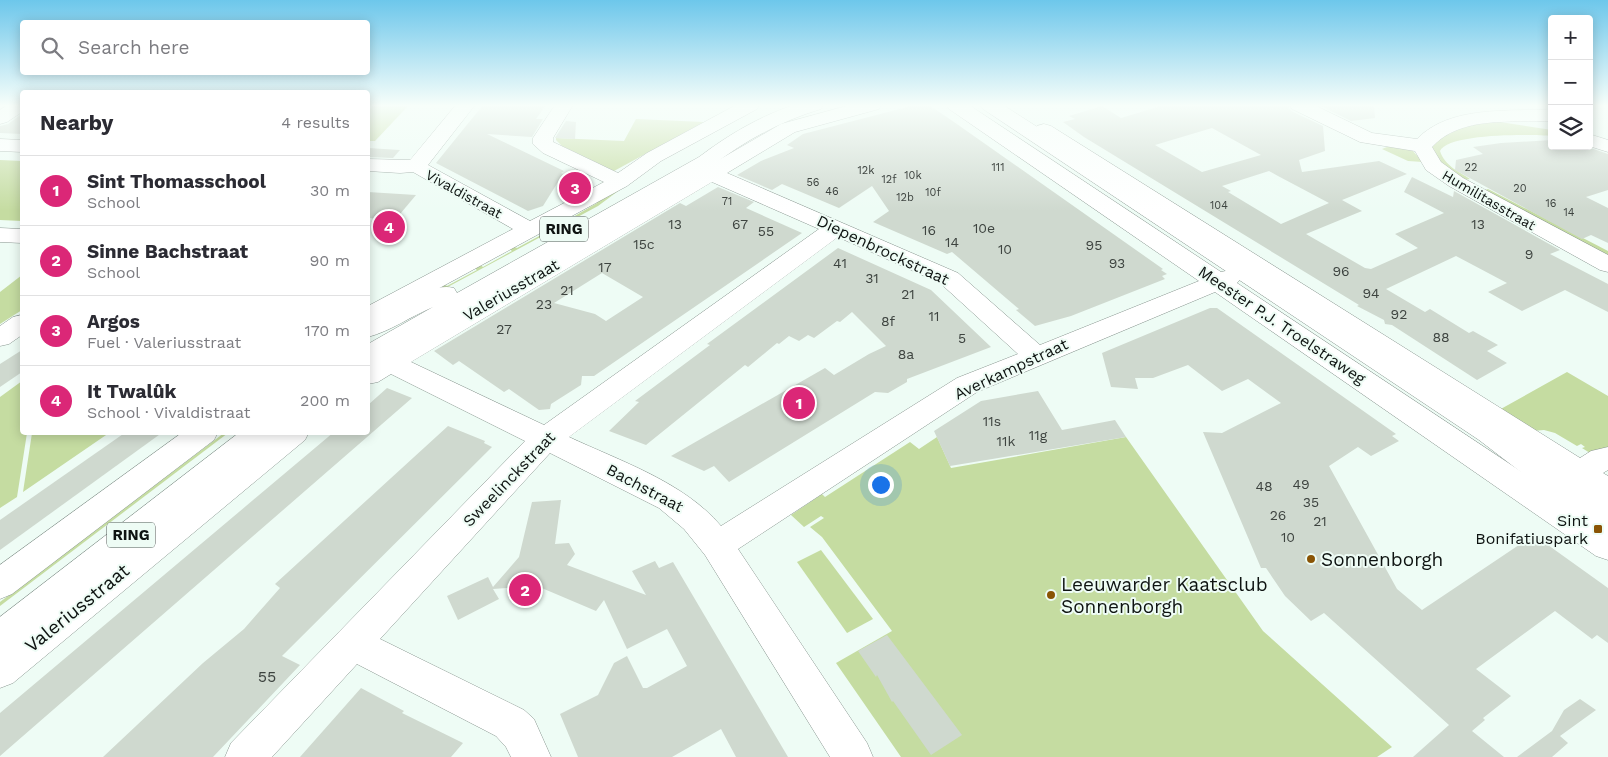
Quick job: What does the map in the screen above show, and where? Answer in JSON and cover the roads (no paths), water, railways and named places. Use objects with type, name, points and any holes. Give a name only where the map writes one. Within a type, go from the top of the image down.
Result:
[{"type":"street","points":[[418,165],[436,140]]},
{"type":"street","points":[[543,140],[543,144],[550,149],[644,176]]},
{"type":"street","name":"Valeriusstraat","points":[[375,364],[644,176],[703,140]]},
{"type":"street","name":"Valeriusstraat","points":[[375,364],[720,162],[749,140]]},
{"type":"street","name":"Meester P.J. Troelstraweg","points":[[1028,140],[1237,274],[1569,479],[1608,517]]},
{"type":"street","name":"Meester P.J. Troelstraweg","points":[[1049,140],[1237,274],[1608,546]]},
{"type":"street","points":[[1383,140],[1422,146],[1427,140]]},
{"type":"street","points":[[1593,141],[1608,146]]},
{"type":"street","points":[[0,145],[20,146]]},
{"type":"street","name":"Humilitasstraat","points":[[1422,146],[1433,166],[1456,182],[1608,266]]},
{"type":"street","name":"Valeriusstraat","points":[[370,328],[416,298],[531,230],[644,176],[720,162]]},
{"type":"street","name":"Diepenbrockstraat","points":[[720,162],[836,228],[949,278],[1036,356]]},
{"type":"street","name":"Vivaldistraat","points":[[370,165],[418,165],[422,170],[531,230]]},
{"type":"street","name":"Valeriusstraat","points":[[370,315],[470,281],[600,208],[644,176]]},
{"type":"street","name":"Sweelinckstraat","points":[[246,757],[546,438],[836,228]]},
{"type":"street","points":[[0,235],[20,236]]},
{"type":"street","name":"Averkampstraat","points":[[718,546],[967,385],[1237,274]]},
{"type":"street","points":[[0,338],[20,324]]},
{"type":"street","name":"Bachstraat","points":[[375,364],[546,438],[670,499],[686,509],[718,546],[853,757]]},
{"type":"street","points":[[0,584],[200,435]]},
{"type":"street","name":"RING","points":[[0,614],[233,435]]},
{"type":"street","name":"Valeriusstraat","points":[[0,638],[257,435]]},
{"type":"street","name":"Valeriusstraat","points":[[0,670],[291,435]]},
{"type":"street","points":[[1569,479],[1602,459],[1608,458]]},
{"type":"street","name":"Meester P.J. Troelstraweg","points":[[1569,479],[1608,491]]},
{"type":"street","points":[[352,643],[510,723],[520,733],[531,757]]},
{"type":"place","name":"Argos","points":[[575,188]]},
{"type":"place","name":"It Twalûk","points":[[389,227]]},
{"type":"place","name":"Sint Thomasschool","points":[[799,403]]},
{"type":"place","name":"Sint Bonifatiuspark","points":[[1598,529]]},
{"type":"place","name":"Sonnenborgh","points":[[1311,559]]},
{"type":"place","name":"Sinne Bachstraat","points":[[525,590]]},
{"type":"place","name":"Leeuwarder Kaatsclub Sonnenborgh","points":[[1051,595]]}]
